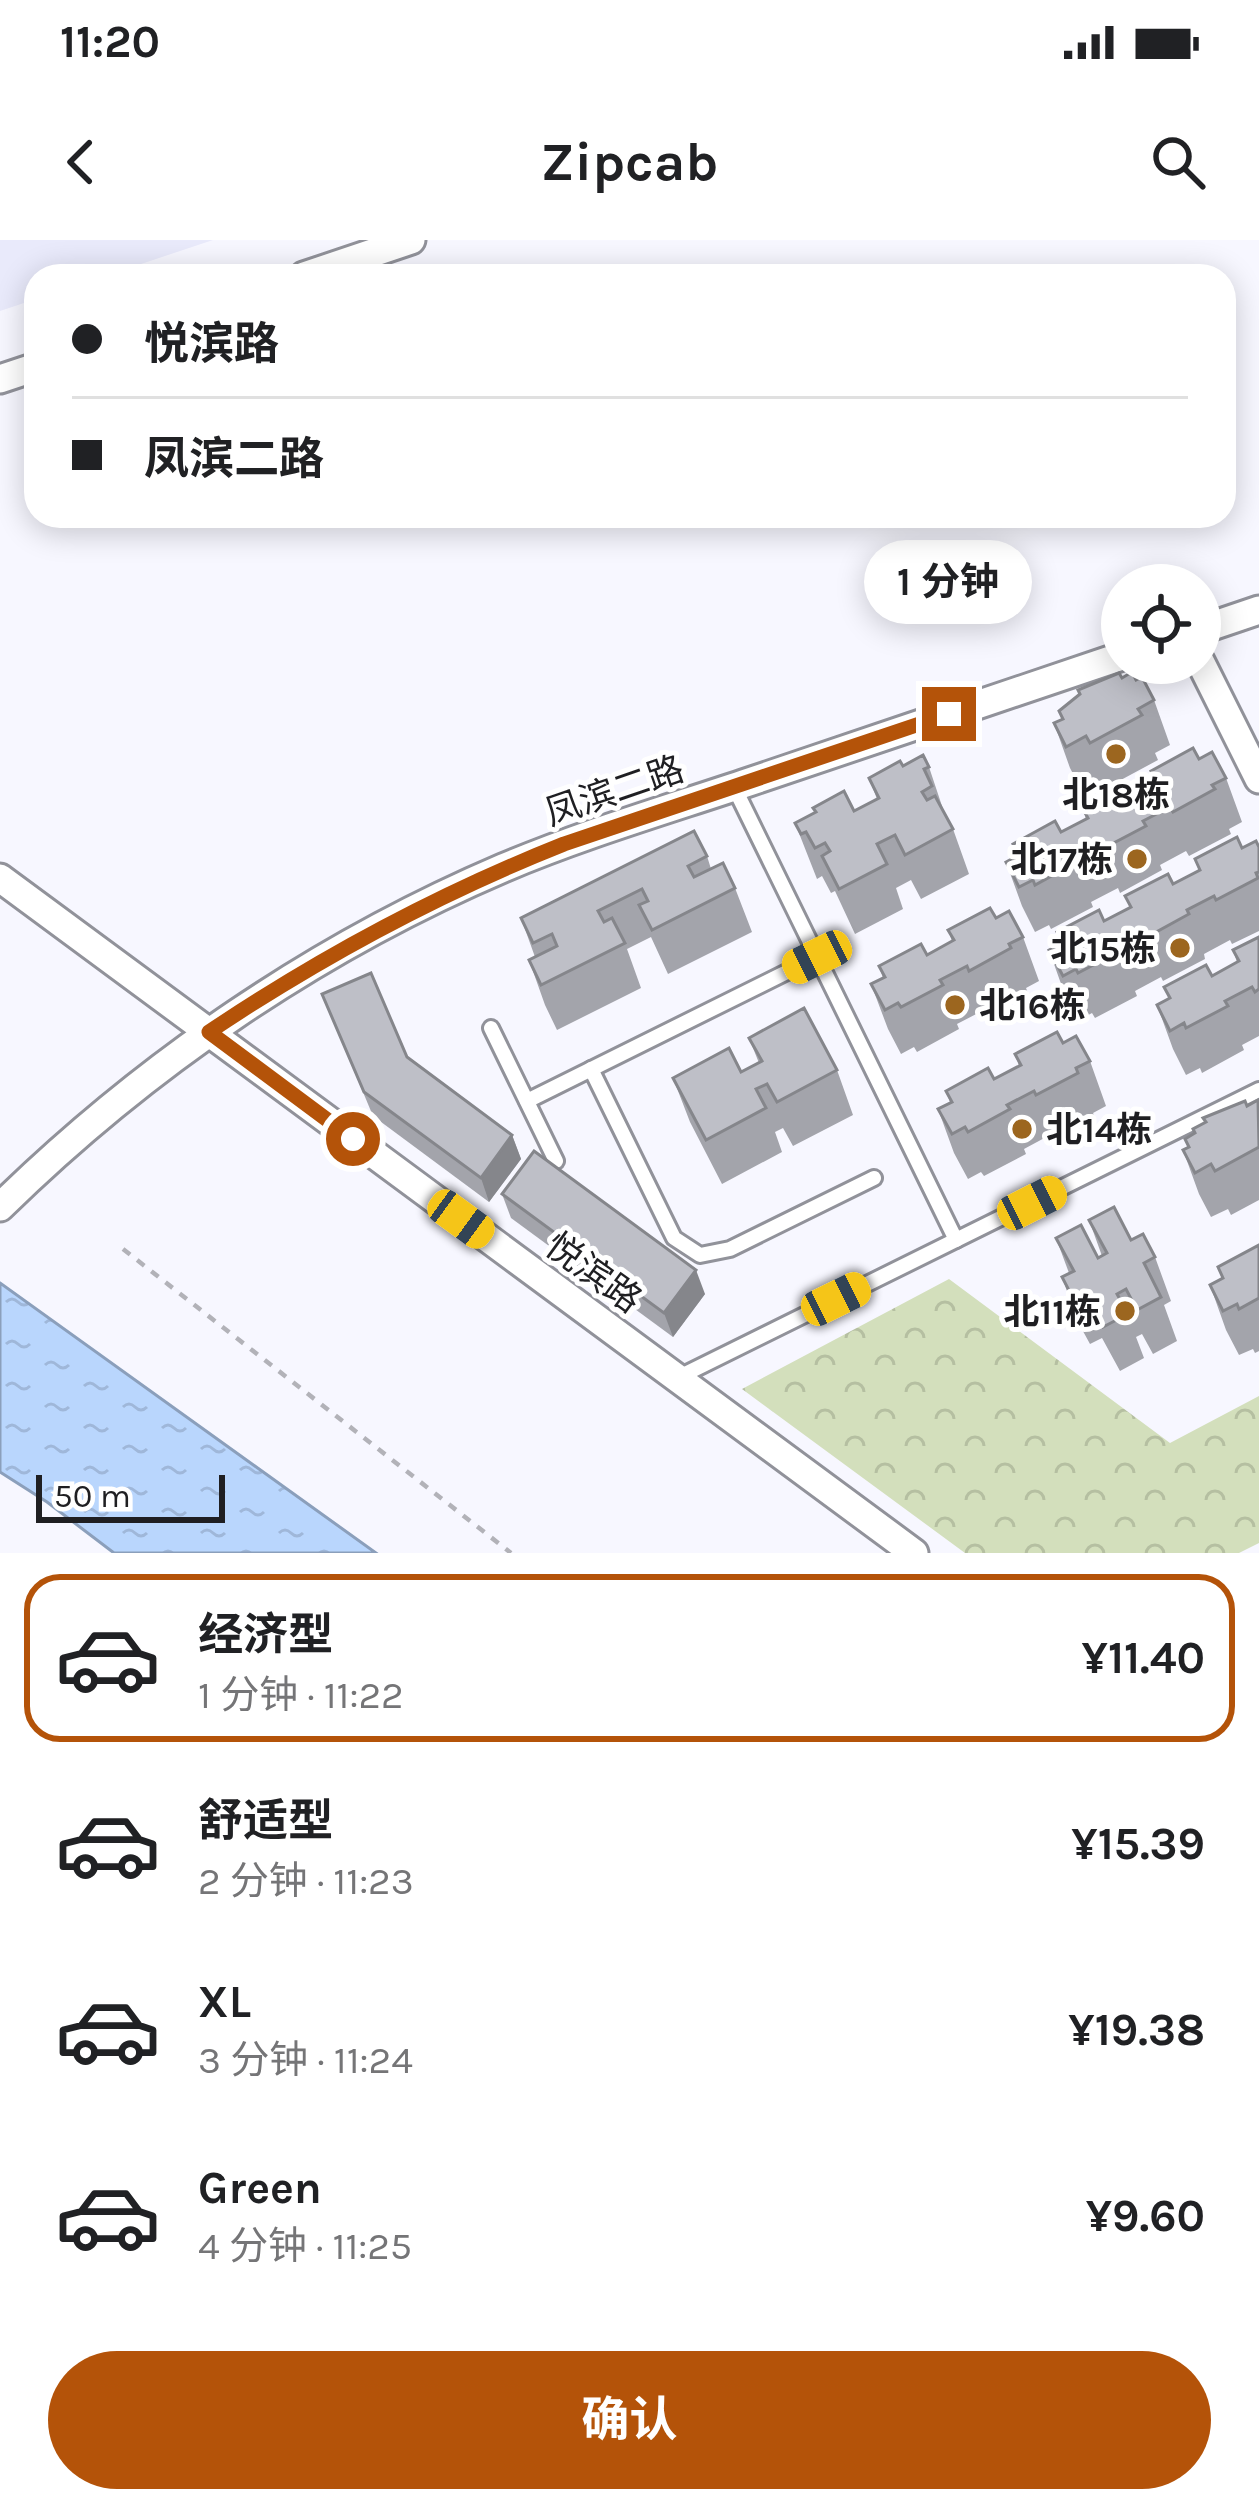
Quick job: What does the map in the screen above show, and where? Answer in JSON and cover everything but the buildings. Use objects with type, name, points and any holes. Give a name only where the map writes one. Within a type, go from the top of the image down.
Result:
[{"type":"street","points":[[340,264],[411,240]]},
{"type":"street","points":[[1221,623],[1259,610]]},
{"type":"street","name":"凤滨二路","points":[[1,1206],[102,1114],[209,1032],[322,960],[441,897],[564,844],[1101,663]]},
{"type":"street","points":[[1212,684],[1259,779]]},
{"type":"street","name":"悦滨路","points":[[0,878],[914,1553]]},
{"type":"lane","points":[[734,787],[956,1240]]},
{"type":"lane","points":[[527,1101],[817,957]]},
{"type":"lane","points":[[491,1028],[556,1161]]},
{"type":"lane","points":[[591,1069],[674,1238],[700,1255],[730,1250],[874,1178]]},
{"type":"lane","points":[[677,1378],[1259,1090]]},
{"type":"path","points":[[123,1249],[511,1553]]},
{"type":"shaded area","points":[[0,240],[213,240],[141,264],[24,264],[24,303],[0,311]]},
{"type":"green space","points":[[949,1279],[1170,1443],[1259,1396],[1259,1543],[1239,1553],[965,1553],[742,1389]]},
{"type":"water","points":[[0,1283],[376,1553],[114,1553],[0,1472]]},
{"type":"place","name":"北18栋","points":[[1116,754]]},
{"type":"place","name":"北17栋","points":[[1137,859]]},
{"type":"place","name":"北15栋","points":[[1180,948]]},
{"type":"place","name":"北16栋","points":[[955,1005]]},
{"type":"place","name":"北14栋","points":[[1022,1129]]},
{"type":"place","name":"北11栋","points":[[1125,1311]]},
{"type":"route","points":[[353,1139],[209,1032],[380,927],[502,869],[949,714]]}]
